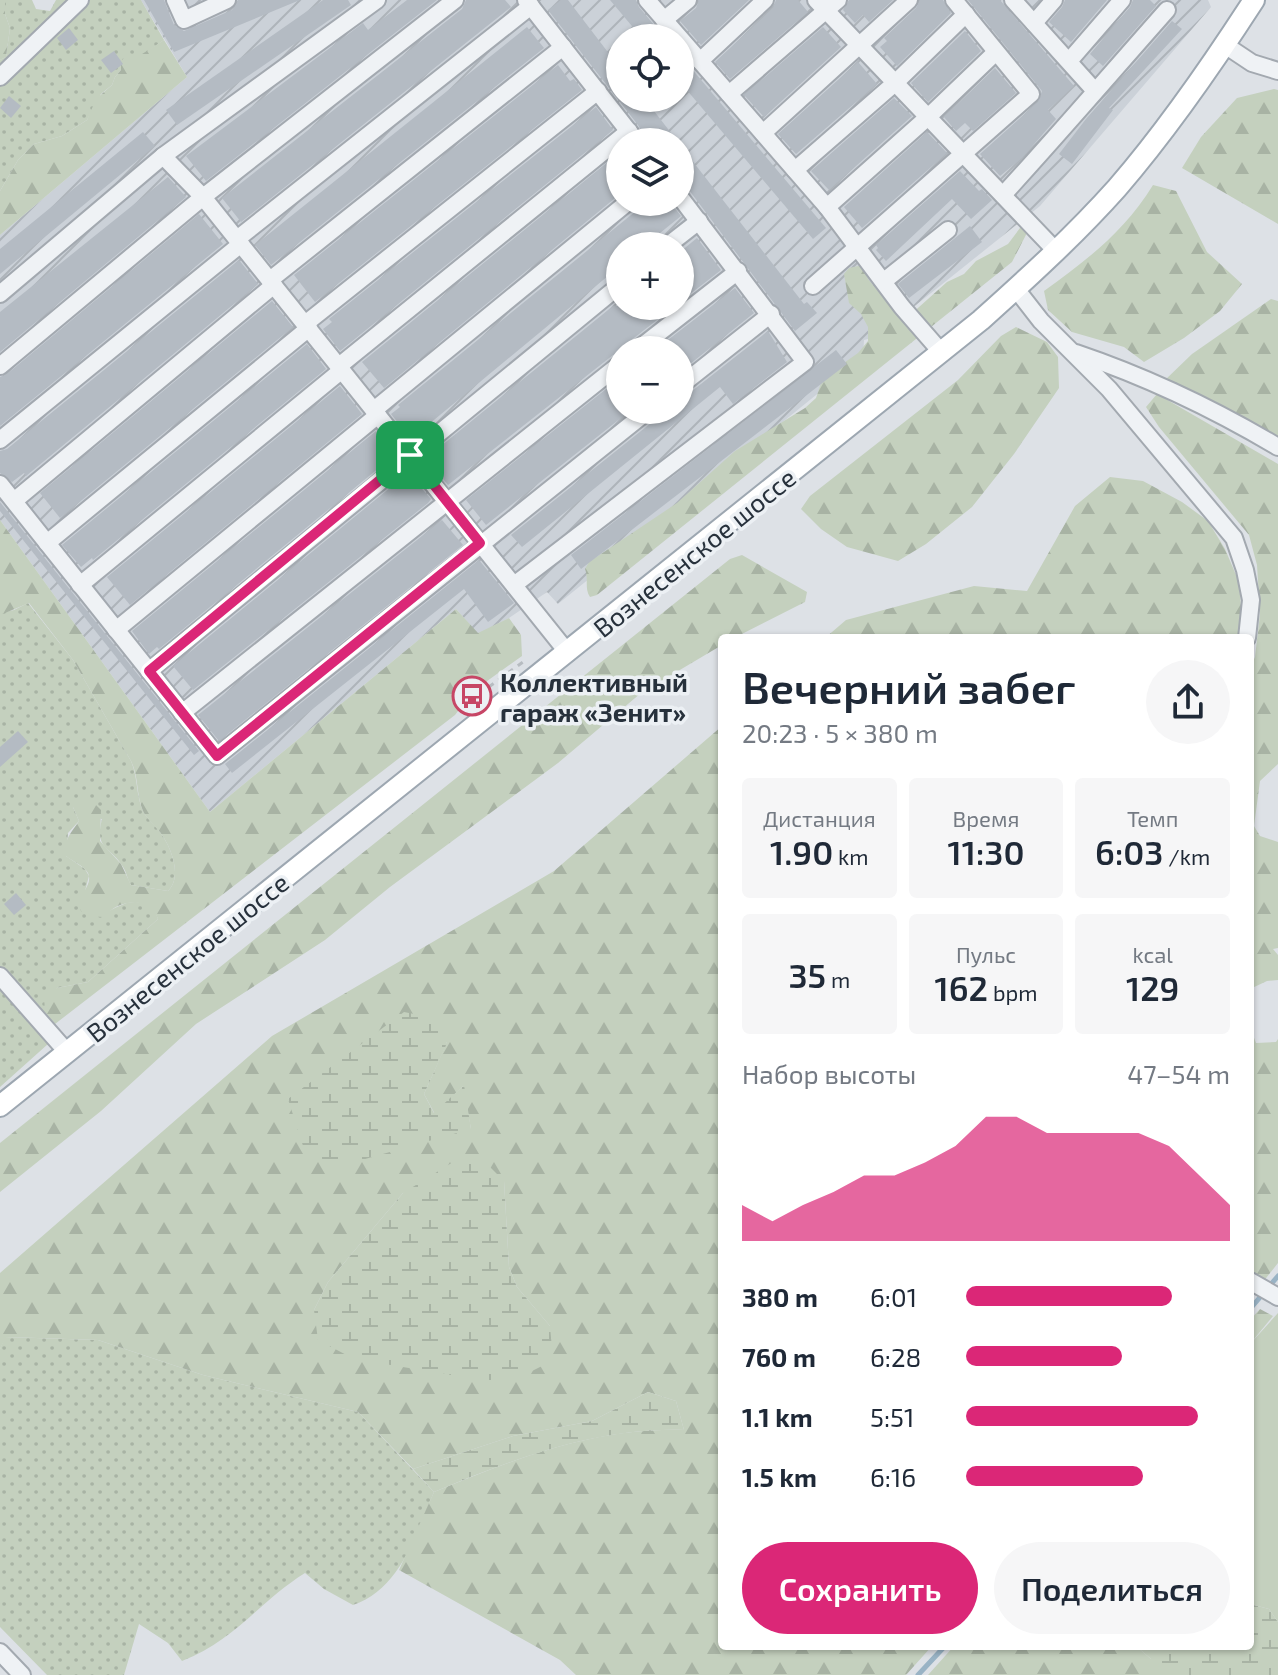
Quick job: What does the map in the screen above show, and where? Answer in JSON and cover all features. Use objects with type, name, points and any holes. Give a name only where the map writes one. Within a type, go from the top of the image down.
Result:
[{"type":"main road","name":"Вознесенское шоссе","points":[[0,1106],[942,353],[1016,289],[1057,252],[1152,145],[1254,0]]},
{"type":"street","points":[[0,77],[80,0]]},
{"type":"street","points":[[175,0],[184,20],[227,0]]},
{"type":"street","points":[[0,294],[163,156],[377,0]]},
{"type":"street","points":[[0,366],[203,197],[455,0]]},
{"type":"street","points":[[647,0],[827,207],[902,307],[942,353]]},
{"type":"street","points":[[664,20],[688,0]]},
{"type":"street","points":[[700,61],[765,0]]},
{"type":"street","points":[[763,133],[909,0]]},
{"type":"street","points":[[813,286],[1031,94],[954,0]]},
{"type":"street","points":[[1013,0],[1095,91]]},
{"type":"street","points":[[1034,23],[1054,0]]},
{"type":"street","points":[[1070,60],[1122,0]]},
{"type":"street","points":[[0,440],[529,3],[626,128]]},
{"type":"street","points":[[729,94],[826,4],[860,47],[1057,252]]},
{"type":"street","points":[[1003,195],[1167,10]]},
{"type":"street","points":[[795,170],[895,83],[966,14]]},
{"type":"street","points":[[1225,45],[1252,63],[1278,71]]},
{"type":"street","points":[[14,501],[272,282],[563,47]]},
{"type":"street","points":[[827,207],[996,52]]},
{"type":"street","points":[[47,543],[307,326],[598,91]]},
{"type":"street","points":[[163,156],[203,197],[239,241],[568,653]]},
{"type":"street","points":[[80,585],[340,368],[606,158]]},
{"type":"street","points":[[514,585],[805,362],[694,215]]},
{"type":"street","points":[[116,630],[611,216]]},
{"type":"street","points":[[685,232],[699,221]]},
{"type":"street","points":[[884,281],[948,230]]},
{"type":"street","points":[[655,336],[738,271]]},
{"type":"street","points":[[1016,289],[1041,321],[1109,389],[1234,538],[1251,600],[1247,634]]},
{"type":"street","points":[[149,671],[606,296]]},
{"type":"street","points":[[694,375],[771,314]]},
{"type":"street","points":[[1071,351],[1132,372],[1243,426],[1278,447]]},
{"type":"street","points":[[182,713],[606,375]]},
{"type":"street","points":[[0,484],[217,756],[631,424]]},
{"type":"street","points":[[0,976],[67,1052]]},
{"type":"street","points":[[1254,1284],[1276,1295]]},
{"type":"street","points":[[0,1652],[22,1675]]},
{"type":"shaded area","points":[[141,0],[1208,0],[1211,7],[1040,206],[876,337],[864,340],[863,357],[558,604],[547,592],[509,618],[478,634],[456,609],[210,812],[0,520],[0,235],[187,77]]},
{"type":"green space","points":[[0,0],[5,0],[5,14],[10,28],[6,57],[0,60]]},
{"type":"green space","points":[[5,0],[32,0],[36,9],[50,11],[56,0],[141,0],[164,40],[121,70],[112,85],[101,94],[87,120],[62,136],[34,144],[18,160],[0,191],[0,60],[6,57],[10,28],[5,14]]},
{"type":"green space","points":[[164,40],[187,77],[0,235],[0,191],[18,160],[34,144],[62,136],[87,120],[96,99],[112,85],[121,70],[125,56],[139,56]]},
{"type":"green space","points":[[1278,90],[1278,224],[1182,168],[1201,137],[1237,98]]},
{"type":"green space","points":[[1153,185],[1176,191],[1207,252],[1242,284],[1220,311],[1144,362],[1124,347],[1072,332],[1048,310],[1044,291],[1117,231]]},
{"type":"green space","points":[[1023,224],[1029,229],[1012,262],[597,595],[590,597],[585,569],[589,562],[677,503],[735,451],[805,408],[816,398],[821,383],[831,372],[858,353],[868,341],[868,327],[861,314],[849,303],[844,274],[849,268],[863,265],[868,279],[893,309],[909,316],[947,282],[964,274],[976,261],[1008,244]]},
{"type":"green space","points":[[1271,299],[1278,301],[1278,440],[1164,381],[1192,354]]},
{"type":"green space","points":[[1016,327],[1047,342],[1058,357],[1059,388],[1014,454],[972,507],[926,544],[898,561],[847,547],[821,529],[801,509],[810,496],[958,380],[1001,336]]},
{"type":"green space","points":[[1157,394],[1278,464],[1278,764],[1260,781],[1254,826],[1254,659],[1260,614],[1257,565],[1249,535],[1159,427],[1146,407]]},
{"type":"green space","points":[[1110,477],[1143,481],[1182,502],[1208,521],[1225,549],[1239,582],[1242,619],[1239,634],[830,634],[846,620],[974,586],[1027,591],[1075,506]]},
{"type":"green space","points":[[0,520],[210,812],[456,609],[478,633],[509,618],[521,635],[522,656],[483,684],[470,683],[464,690],[465,702],[455,715],[55,1024],[45,1012],[44,996],[57,988],[88,982],[158,919],[152,906],[138,903],[120,905],[103,917],[88,916],[81,911],[80,900],[89,882],[88,873],[66,856],[68,837],[79,821],[73,807],[76,799],[90,799],[101,810],[100,841],[121,864],[131,885],[168,891],[175,878],[175,870],[164,838],[143,811],[131,761],[73,660],[29,603],[0,613]]},
{"type":"green space","points":[[742,555],[807,592],[805,602],[742,634],[718,634],[718,647],[641,693],[558,763],[390,887],[325,940],[196,1024],[101,1111],[0,1192],[0,1143],[730,559]]},
{"type":"green space","points":[[28,603],[73,660],[131,761],[141,805],[168,845],[175,878],[168,891],[131,885],[123,867],[102,842],[102,819],[73,807],[79,821],[68,833],[66,856],[85,869],[89,876],[85,891],[109,911],[130,902],[153,905],[158,919],[88,982],[57,988],[45,1011],[50,1018],[40,1027],[47,1036],[48,1044],[0,1087],[0,613]]},
{"type":"green space","points":[[718,729],[718,1650],[928,1650],[906,1675],[576,1675],[560,1660],[399,1570],[434,1492],[525,1457],[587,1440],[651,1430],[684,1430],[676,1401],[648,1392],[592,1421],[513,1436],[413,1469],[358,1412],[203,1375],[98,1340],[6,1337],[0,1349],[0,1273],[272,1036],[554,871]],"holes":[[[447,1042],[424,1094],[435,1114],[463,1086],[471,1129],[288,1099]],[[504,1181],[509,1267],[517,1287],[550,1326],[314,1310],[328,1282],[403,1193]]]},
{"type":"green space","points":[[1254,826],[1260,836],[1278,842],[1278,948],[1273,949],[1278,955],[1278,980],[1254,987]]},
{"type":"green space","points":[[404,1012],[434,1018],[447,1043],[424,1094],[434,1113],[464,1085],[471,1129],[337,1167],[304,1149],[288,1099]]},
{"type":"green space","points":[[1254,1038],[1256,1043],[1276,1042],[1278,1039],[1278,1263],[1263,1282],[1254,1279]]},
{"type":"green space","points":[[481,1158],[504,1181],[509,1267],[517,1287],[550,1326],[552,1349],[542,1366],[514,1380],[482,1380],[354,1359],[318,1340],[314,1310],[328,1282],[403,1193],[458,1159]]},
{"type":"green space","points":[[1260,1309],[1273,1316],[1254,1339],[1254,1316]]},
{"type":"green space","points":[[1278,1313],[1278,1622],[1269,1609],[1254,1605],[1254,1340]]},
{"type":"green space","points":[[5,1337],[98,1340],[203,1375],[358,1412],[434,1492],[405,1558],[383,1586],[353,1605],[324,1589],[305,1573],[217,1643],[182,1661],[168,1643],[139,1624],[124,1675],[47,1675],[0,1627],[0,1349]]},
{"type":"green space","points":[[648,1392],[676,1401],[684,1430],[652,1430],[588,1440],[525,1457],[434,1492],[413,1469],[513,1436],[592,1421]]},
{"type":"green space","points":[[1254,1605],[1269,1609],[1278,1622],[1278,1675],[1151,1675],[1151,1659],[1141,1650],[1254,1650]]},
{"type":"green space","points":[[950,1650],[1141,1650],[1151,1659],[1151,1675],[928,1675]]},
{"type":"building","points":[[144,0],[164,0],[174,25],[184,31],[232,10],[238,0],[300,0],[174,52]]},
{"type":"building","points":[[323,0],[348,0],[351,5],[177,125],[166,110]]},
{"type":"building","points":[[407,0],[437,0],[206,181],[186,156],[363,23],[368,30]]},
{"type":"building","points":[[466,0],[505,0],[511,7],[241,222],[222,198],[462,9]]},
{"type":"building","points":[[561,0],[568,0],[606,50],[606,84],[548,10]]},
{"type":"building","points":[[610,0],[636,0],[653,24],[630,24]]},
{"type":"building","points":[[699,0],[749,0],[701,45],[694,37],[694,24],[680,21],[696,8]]},
{"type":"building","points":[[776,0],[798,0],[808,12],[730,79],[715,62],[773,8]]},
{"type":"building","points":[[849,0],[893,0],[869,22],[863,15],[855,23],[843,10]]},
{"type":"building","points":[[920,0],[943,0],[951,13],[897,66],[880,47],[887,41],[884,38],[916,8]]},
{"type":"building","points":[[968,0],[1000,0],[1074,86],[1048,110],[1056,119],[1022,158],[1000,176],[980,154],[1038,102],[1042,91]]},
{"type":"building","points":[[1065,0],[1107,0],[1071,42],[1049,22]]},
{"type":"building","points":[[1133,0],[1150,0],[1156,6],[1103,66],[1090,54]]},
{"type":"building","points":[[1172,21],[1182,29],[1109,108],[1113,110],[1072,164],[1059,154],[1086,119]]},
{"type":"building","points":[[527,27],[544,48],[271,265],[255,245]]},
{"type":"building","points":[[823,27],[841,47],[764,117],[744,95]]},
{"type":"building","points":[[69,28],[78,40],[66,50],[57,38]]},
{"type":"building","points":[[965,31],[981,51],[928,102],[911,83]]},
{"type":"building","points":[[114,51],[123,64],[111,73],[101,60]]},
{"type":"building","points":[[858,62],[877,84],[796,154],[778,134]]},
{"type":"building","points":[[558,65],[570,81],[574,79],[582,90],[315,302],[294,275]]},
{"type":"building","points":[[995,68],[1016,93],[973,131],[965,123],[956,131],[944,117]]},
{"type":"building","points":[[694,72],[826,228],[813,239],[694,99]]},
{"type":"building","points":[[9,96],[21,106],[11,118],[0,108]]},
{"type":"building","points":[[894,98],[912,116],[829,190],[811,171]]},
{"type":"building","points":[[596,107],[612,128],[606,128],[606,136],[340,351],[323,329],[332,322],[329,319]]},
{"type":"building","points":[[628,112],[655,112],[667,128],[640,128]]},
{"type":"building","points":[[143,132],[155,146],[0,274],[0,249]]},
{"type":"building","points":[[927,132],[947,153],[862,228],[844,207]]},
{"type":"building","points":[[606,163],[606,206],[384,388],[362,362]]},
{"type":"building","points":[[694,163],[804,304],[807,302],[817,313],[795,331],[694,197]]},
{"type":"building","points":[[960,171],[992,200],[971,219],[952,199],[886,261],[876,250],[876,245]]},
{"type":"building","points":[[168,177],[186,197],[0,352],[0,312]]},
{"type":"building","points":[[199,214],[223,244],[0,426],[0,377]]},
{"type":"building","points":[[630,216],[681,216],[661,232],[610,232]]},
{"type":"building","points":[[970,226],[982,242],[909,298],[898,284]]},
{"type":"building","points":[[606,235],[606,278],[411,439],[391,414],[400,407],[398,405]]},
{"type":"building","points":[[697,238],[721,270],[694,291],[694,240]]},
{"type":"building","points":[[239,260],[258,284],[26,476],[24,473],[12,482],[0,473],[0,451],[7,449]]},
{"type":"building","points":[[735,288],[754,313],[694,361],[694,336],[673,336]]},
{"type":"building","points":[[272,301],[293,327],[60,518],[40,493]]},
{"type":"building","points":[[606,312],[606,320],[657,320],[636,336],[606,336],[606,361],[448,485],[435,469],[444,461],[436,450]]},
{"type":"building","points":[[768,331],[787,362],[733,404],[720,387],[694,408],[694,389]]},
{"type":"building","points":[[307,344],[326,369],[81,567],[62,545]]},
{"type":"building","points":[[836,350],[847,364],[581,569],[571,555]]},
{"type":"building","points":[[340,386],[362,414],[130,605],[107,577]]},
{"type":"building","points":[[606,389],[606,424],[613,424],[486,525],[466,500]]},
{"type":"building","points":[[650,424],[674,424],[522,547],[511,535]]},
{"type":"building","points":[[376,431],[394,453],[391,458],[159,649],[157,647],[149,654],[132,631]]},
{"type":"building","points":[[408,473],[431,499],[428,503],[193,690],[173,666]]},
{"type":"building","points":[[0,502],[199,751],[194,755],[0,511]]},
{"type":"building","points":[[442,520],[463,545],[219,741],[198,715]]},
{"type":"building","points":[[479,560],[514,603],[488,622],[464,589],[232,773],[225,764]]},
{"type":"building","points":[[18,731],[28,742],[0,767],[0,747]]},
{"type":"building","points":[[16,893],[26,905],[14,915],[4,904]]},
{"type":"waterway","points":[[1254,1304],[1278,1276]]},
{"type":"waterway","points":[[918,1675],[941,1650]]},
{"type":"place","name":"Коллективный гараж «Зенит»","points":[[472,696]]},
{"type":"route","points":[[410,455],[480,543],[217,756],[149,671],[410,455]]}]
